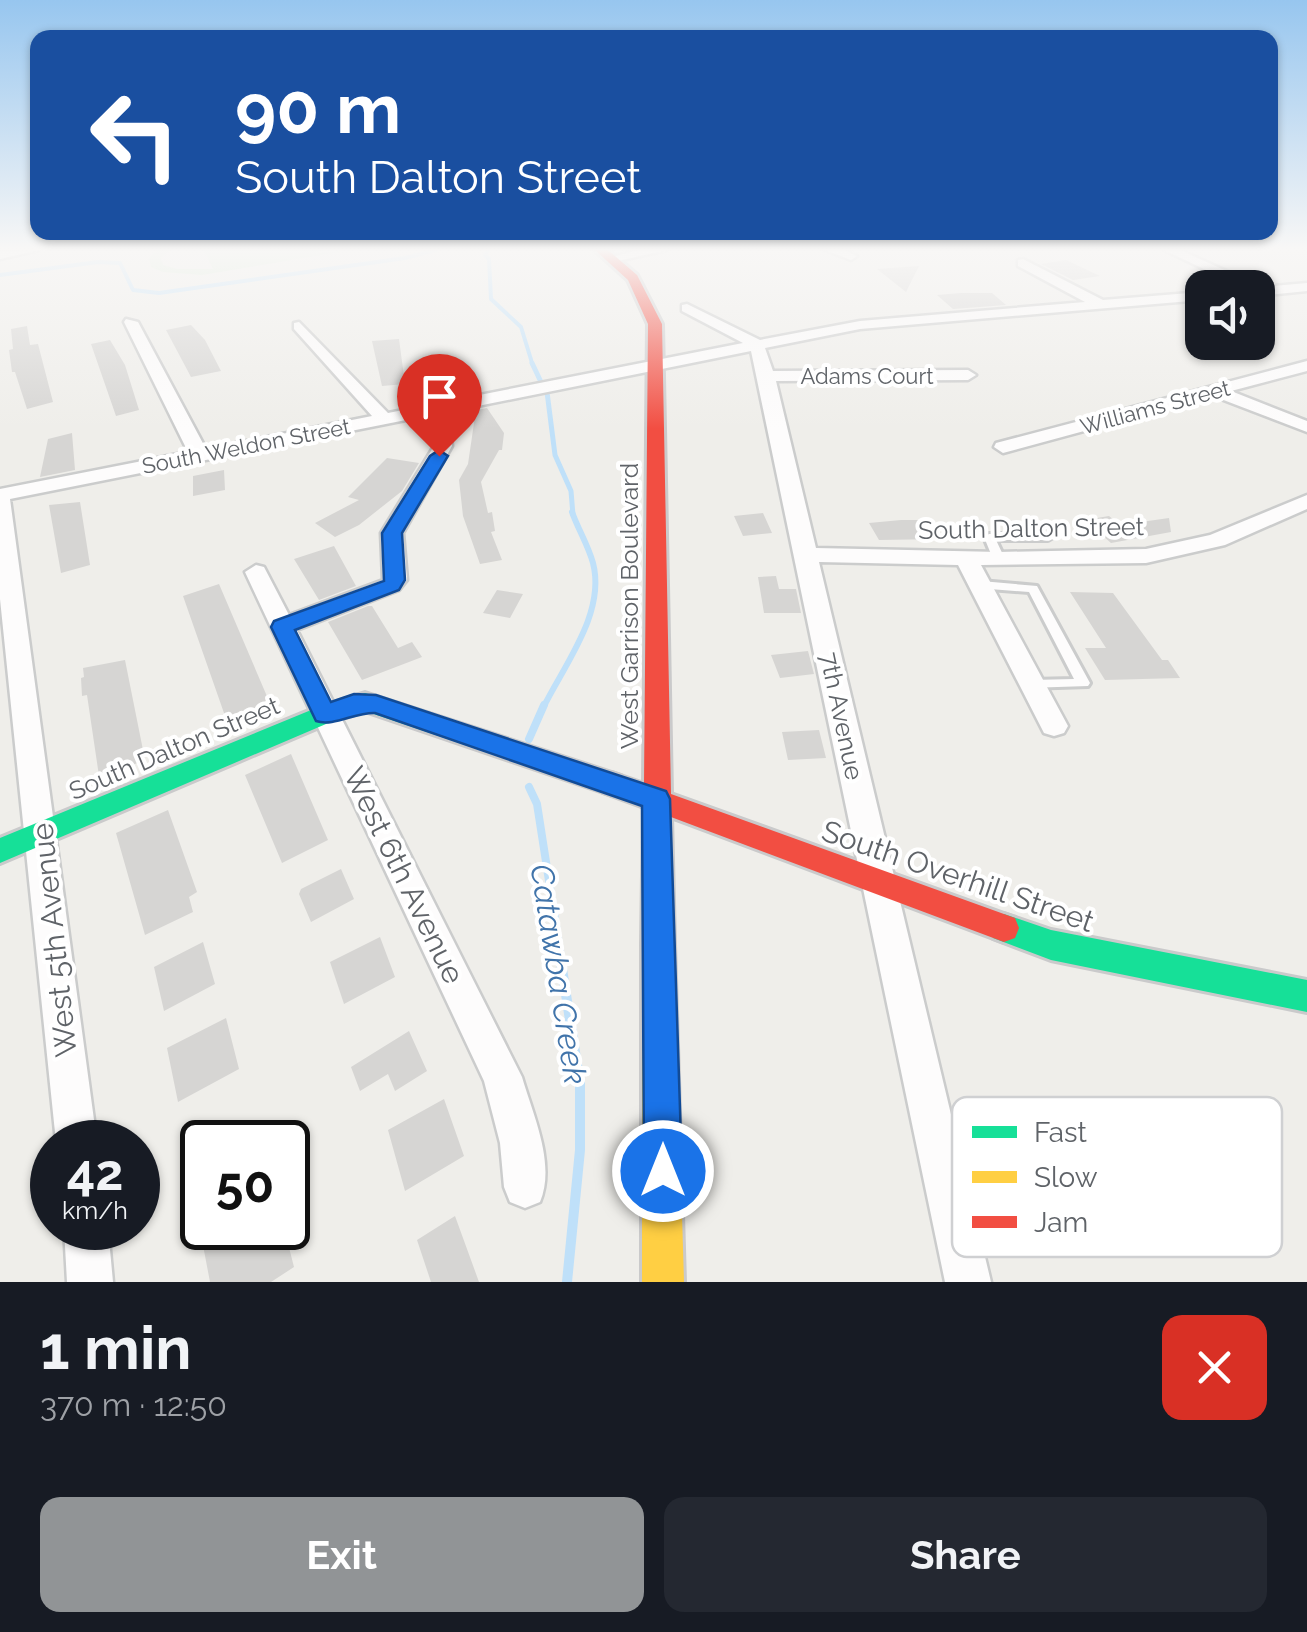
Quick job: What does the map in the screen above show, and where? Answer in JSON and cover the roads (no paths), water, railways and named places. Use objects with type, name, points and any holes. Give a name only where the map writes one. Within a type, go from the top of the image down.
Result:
[{"type":"main road","name":"West Garrison Boulevard","points":[[649,310],[656,364],[656,799],[664,1282]]},
{"type":"main road","name":"South Dalton Street","points":[[0,851],[354,703],[376,704],[656,799]]},
{"type":"main road","name":"South Overhill Street","points":[[656,799],[880,885],[1051,945],[1307,996]]},
{"type":"street","points":[[691,310],[756,344]]},
{"type":"street","name":"South Weldon Street","points":[[0,497],[756,344],[894,319],[1020,310]]},
{"type":"street","points":[[132,322],[200,456]]},
{"type":"street","points":[[299,326],[384,419],[410,423],[445,438]]},
{"type":"street","name":"7th Avenue","points":[[756,344],[767,376],[952,1210]]},
{"type":"street","name":"Williams Street","points":[[1003,447],[1307,366]]},
{"type":"street","name":"Adams Court","points":[[767,376],[968,375]]},
{"type":"street","points":[[1218,392],[1307,427]]},
{"type":"street","points":[[282,627],[392,585],[392,533],[439,456],[445,438],[439,408]]},
{"type":"street","name":"West 5th Avenue","points":[[0,497],[74,1120]]},
{"type":"street","name":"South Dalton Street","points":[[806,555],[999,559],[1172,553],[1216,540],[1307,501]]},
{"type":"street","points":[[966,558],[1054,726]]},
{"type":"street","name":"West 6th Avenue","points":[[256,572],[502,1077],[521,1143],[525,1187]]},
{"type":"street","points":[[88,1250],[90,1282]]},
{"type":"street","name":"7th Avenue","points":[[962,1257],[968,1282]]},
{"type":"lane","points":[[999,559],[989,537],[1048,537]]},
{"type":"lane","points":[[980,585],[1033,590],[1084,683],[1032,684]]},
{"type":"waterway","name":"Catawba Creek","points":[[503,310],[521,327],[532,363]]},
{"type":"waterway","name":"Catawba Creek","points":[[532,363],[541,382]]},
{"type":"waterway","name":"Catawba Creek","points":[[547,392],[555,455],[571,491],[573,514]]},
{"type":"waterway","name":"Catawba Creek","points":[[543,708],[581,638],[594,601],[593,563],[573,514]]},
{"type":"waterway","name":"Catawba Creek","points":[[529,739],[544,705]]},
{"type":"waterway","name":"Catawba Creek","points":[[529,787],[537,804],[561,958]]},
{"type":"waterway","name":"Catawba Creek","points":[[560,956],[580,1084],[580,1150],[567,1282]]}]
